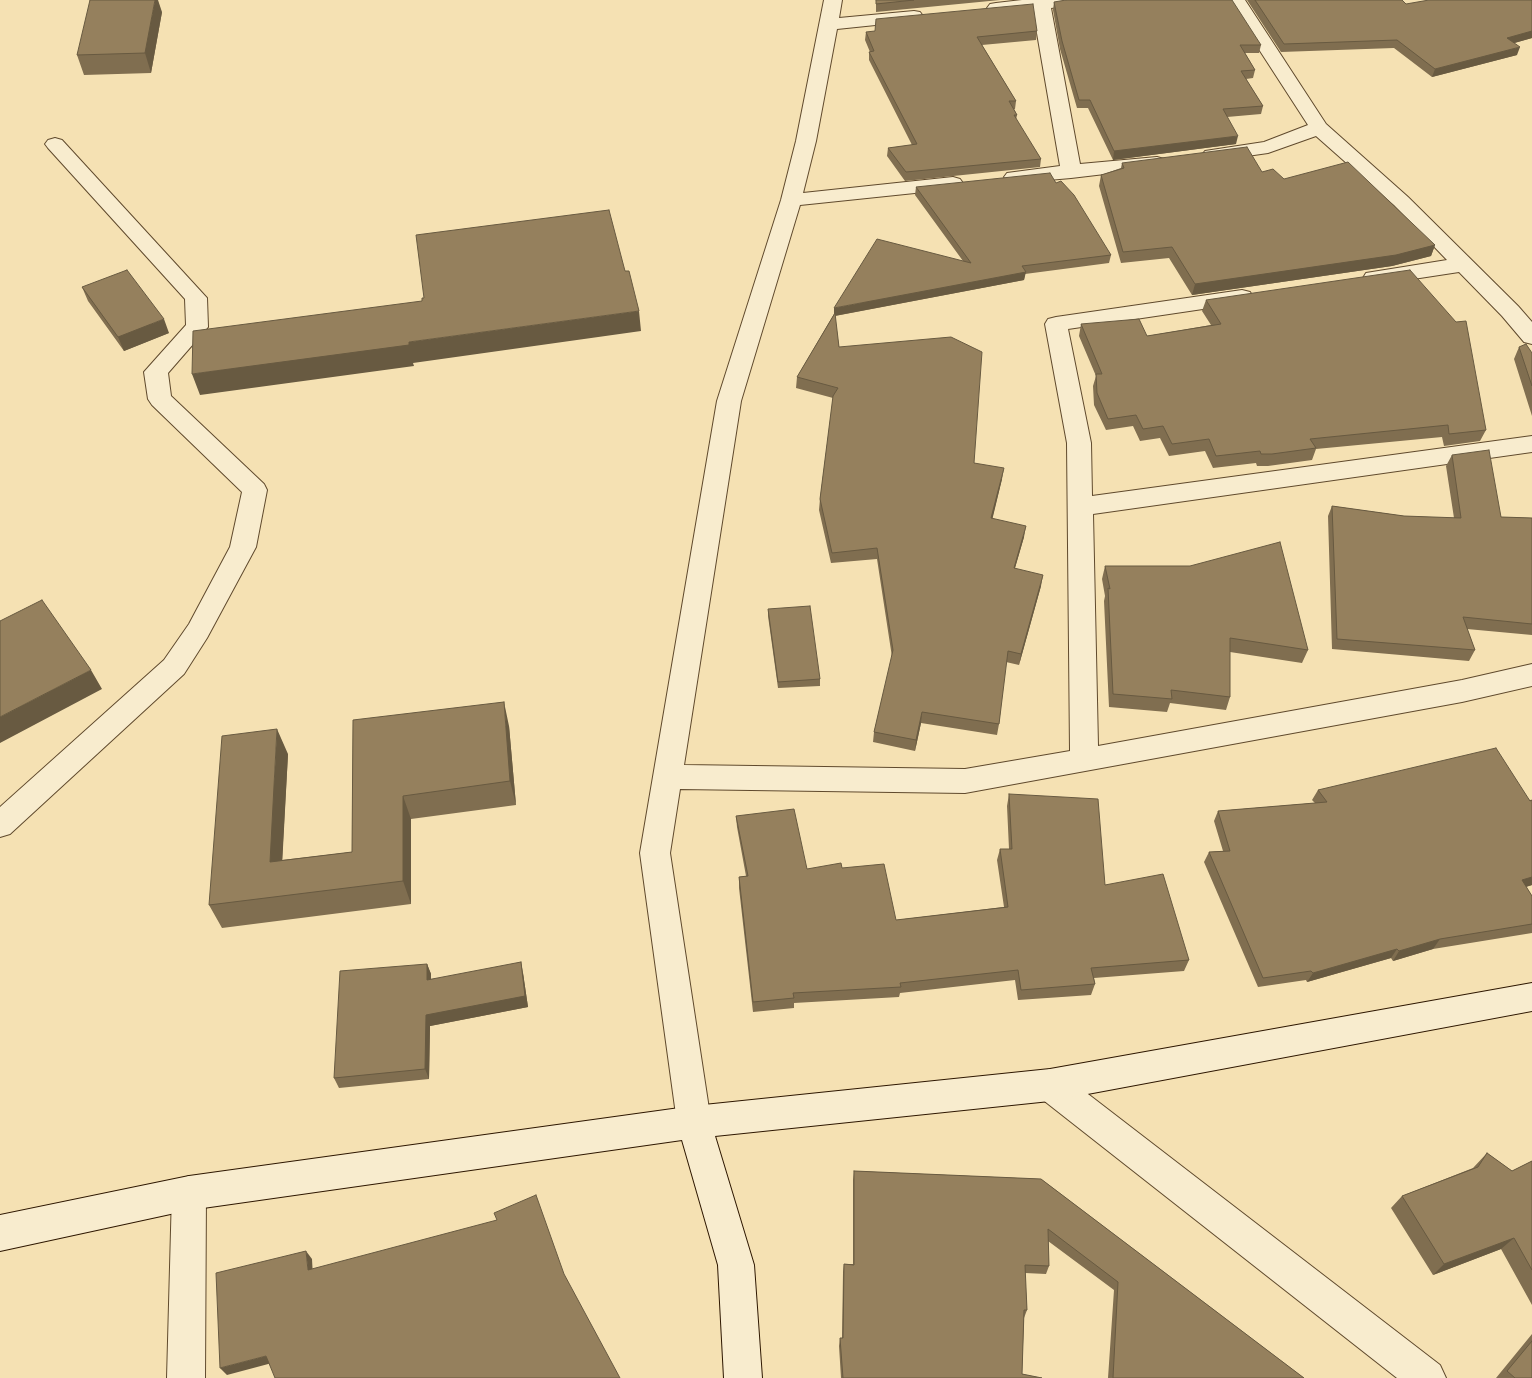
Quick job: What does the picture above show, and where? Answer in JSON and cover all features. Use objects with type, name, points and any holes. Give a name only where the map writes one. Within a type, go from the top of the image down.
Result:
[{"type":"street","points":[[983,9],[1076,0]]},
{"type":"street","points":[[1236,0],[1319,128],[1401,201],[1464,264],[1532,337]]},
{"type":"street","points":[[1041,3],[1071,172]]},
{"type":"street","points":[[743,1378],[736,1265],[694,1122],[655,853],[729,401],[791,200],[806,142],[830,12],[934,14]]},
{"type":"street","points":[[791,200],[1184,159],[1268,147],[1319,128]]},
{"type":"street","points":[[0,824],[174,667],[198,631],[243,548],[255,490],[160,399],[156,372],[197,327],[196,298],[55,144]]},
{"type":"street","points":[[1347,281],[1464,264]]},
{"type":"street","points":[[1084,760],[1079,443],[1056,324],[1260,294]]},
{"type":"street","points":[[1080,507],[1532,444]]},
{"type":"street","points":[[668,777],[966,781],[1462,692],[1532,675]]},
{"type":"street","points":[[0,1233],[189,1193],[694,1122],[1050,1085],[1532,997]]},
{"type":"street","points":[[1050,1085],[1400,1367],[1427,1378]]},
{"type":"street","points":[[186,1378],[189,1193]]},
{"type":"building","points":[[90,0],[155,0],[145,53],[77,55]]},
{"type":"building","points":[[876,0],[914,0],[876,4]]},
{"type":"building","points":[[1066,0],[1232,0],[1261,45],[1240,45],[1255,70],[1241,71],[1263,106],[1223,109],[1238,136],[1114,151],[1090,100],[1079,100],[1062,41],[1054,2]]},
{"type":"building","points":[[1255,0],[1402,0],[1406,4],[1429,0],[1532,0],[1532,31],[1507,38],[1520,47],[1435,69],[1397,40],[1284,44]]},
{"type":"building","points":[[1033,4],[1037,31],[977,37],[1016,101],[1009,101],[1017,115],[1014,115],[1041,159],[906,172],[888,148],[917,144],[869,52],[874,51],[866,32],[875,31],[876,19]]},
{"type":"building","points":[[1247,147],[1262,172],[1273,169],[1284,179],[1348,162],[1435,245],[1396,255],[1195,284],[1172,247],[1123,252],[1101,175],[1124,168],[1122,163]]},
{"type":"building","points":[[1050,173],[1056,183],[1061,181],[1074,195],[1111,255],[1022,266],[1026,272],[834,308],[877,239],[971,263],[916,187]]},
{"type":"building","points":[[609,210],[625,271],[629,271],[639,311],[409,342],[409,345],[192,374],[193,331],[422,301],[422,298],[424,298],[416,235]]},
{"type":"building","points":[[127,270],[164,319],[118,337],[82,287]]},
{"type":"building","points":[[1410,270],[1456,322],[1466,321],[1486,430],[1449,434],[1448,425],[1310,439],[1316,448],[1272,454],[1261,454],[1260,451],[1216,456],[1209,439],[1172,444],[1163,426],[1143,429],[1136,415],[1108,419],[1097,393],[1096,374],[1102,374],[1081,324],[1139,319],[1147,336],[1221,324],[1206,300]]},
{"type":"building","points":[[835,313],[839,347],[951,337],[982,352],[974,463],[1004,468],[991,518],[1026,526],[1014,568],[1043,575],[1021,654],[1008,651],[999,724],[922,712],[916,740],[874,732],[893,650],[877,548],[832,553],[820,499],[833,396],[838,388],[797,377]]},
{"type":"building","points":[[1526,344],[1532,353],[1532,386],[1519,347]]},
{"type":"building","points":[[1489,450],[1501,517],[1532,518],[1532,624],[1463,617],[1475,650],[1337,639],[1332,506],[1404,516],[1461,518],[1452,455]]},
{"type":"building","points":[[1280,542],[1308,650],[1230,638],[1230,697],[1171,690],[1172,699],[1113,694],[1108,588],[1110,589],[1105,566],[1190,566]]},
{"type":"building","points":[[42,600],[91,670],[0,717],[0,621]]},
{"type":"building","points":[[810,606],[820,679],[778,682],[768,609]]},
{"type":"building","points":[[504,702],[510,781],[403,796],[403,881],[209,905],[222,736],[277,729],[270,862],[352,852],[353,720]]},
{"type":"building","points":[[1496,748],[1530,801],[1532,800],[1532,877],[1522,880],[1532,896],[1532,924],[1440,939],[1313,973],[1311,971],[1263,978],[1209,852],[1230,851],[1218,811],[1327,802],[1318,790]]},
{"type":"building","points":[[1009,794],[1098,799],[1105,885],[1163,874],[1189,960],[1091,968],[1095,984],[1021,990],[1018,970],[900,983],[901,987],[793,993],[794,998],[753,1002],[739,877],[748,876],[736,816],[794,809],[807,869],[841,863],[842,868],[884,864],[896,920],[1008,907],[1000,849],[1012,849]]},
{"type":"building","points":[[521,962],[525,996],[426,1015],[425,1069],[334,1078],[340,971],[427,964],[427,980]]},
{"type":"building","points":[[1487,1153],[1512,1171],[1532,1161],[1532,1270],[1514,1238],[1444,1264],[1402,1196],[1478,1167]]},
{"type":"building","points":[[854,1171],[1041,1179],[1304,1378],[1113,1378],[1118,1282],[1048,1229],[1049,1266],[1025,1265],[1027,1310],[1024,1310],[1022,1374],[1042,1378],[843,1378],[840,1338],[843,1338],[844,1264],[854,1265]]},
{"type":"building","points":[[536,1195],[564,1274],[620,1378],[275,1378],[266,1356],[220,1368],[216,1273],[306,1251],[308,1270],[497,1220],[494,1213]]},
{"type":"building","points":[[1532,1341],[1532,1378],[1515,1378],[1507,1371]]}]
